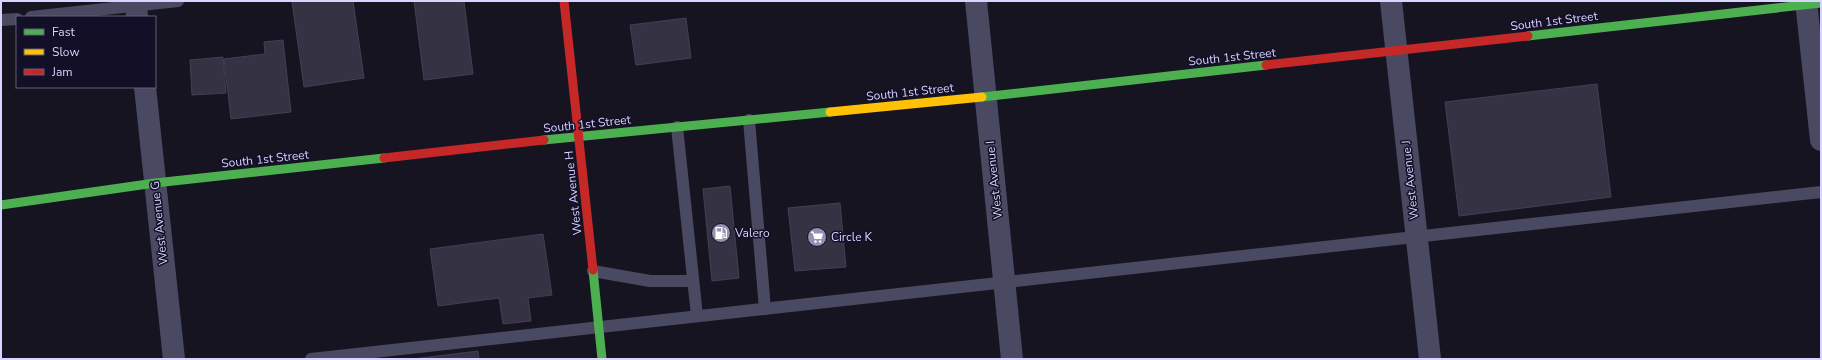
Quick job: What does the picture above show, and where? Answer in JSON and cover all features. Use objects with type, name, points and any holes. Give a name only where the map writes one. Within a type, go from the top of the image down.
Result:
[{"type":"main road","name":"West Avenue H","points":[[564,1],[602,359]]},
{"type":"main road","name":"South 1st Street","points":[[1,205],[155,183],[579,136],[986,97],[1811,3]]},
{"type":"street","name":"West Avenue I","points":[[976,1],[1012,359]]},
{"type":"street","name":"West Avenue J","points":[[1391,1],[1430,359]]},
{"type":"street","points":[[1811,3],[1821,140]]},
{"type":"street","name":"West Avenue G","points":[[145,88],[174,359]]},
{"type":"lane","points":[[43,16],[136,8],[178,1]]},
{"type":"lane","points":[[1,20],[16,19]]},
{"type":"lane","points":[[749,120],[765,309]]},
{"type":"lane","points":[[677,127],[697,316]]},
{"type":"lane","points":[[311,359],[1821,192]]},
{"type":"lane","points":[[593,271],[650,281],[693,281]]},
{"type":"building","points":[[353,1],[364,78],[304,87],[292,2]]},
{"type":"building","points":[[414,1],[464,1],[473,74],[424,80]]},
{"type":"building","points":[[686,18],[691,58],[636,65],[630,25]]},
{"type":"building","points":[[283,40],[291,112],[231,119],[224,59],[265,54],[264,42]]},
{"type":"building","points":[[223,57],[226,93],[192,95],[190,60]]},
{"type":"building","points":[[1597,84],[1611,197],[1459,216],[1445,102]]},
{"type":"building","name":"Valero","points":[[730,186],[739,278],[712,281],[703,189]]},
{"type":"building","name":"Circle K","points":[[840,203],[846,267],[795,271],[788,208]]},
{"type":"building","points":[[543,234],[552,295],[528,298],[531,321],[503,324],[499,298],[438,306],[430,249]]},
{"type":"building","points":[[478,351],[479,359],[413,359]]},
{"type":"traffic: fast","points":[[1528,36],[1821,3]]},
{"type":"traffic: fast","points":[[982,97],[1266,65]]},
{"type":"traffic: fast","points":[[544,140],[830,112]]},
{"type":"traffic: fast","points":[[1,205],[155,183],[384,158]]},
{"type":"traffic: fast","points":[[593,270],[602,359]]},
{"type":"traffic: slow","points":[[830,112],[982,97]]},
{"type":"traffic: jam","points":[[564,1],[593,270]]},
{"type":"traffic: jam","points":[[1266,65],[1528,36]]},
{"type":"traffic: jam","points":[[384,158],[544,140]]},
{"type":"place","name":"Valero","points":[[721,233]]},
{"type":"place","name":"Circle K","points":[[817,237]]}]
